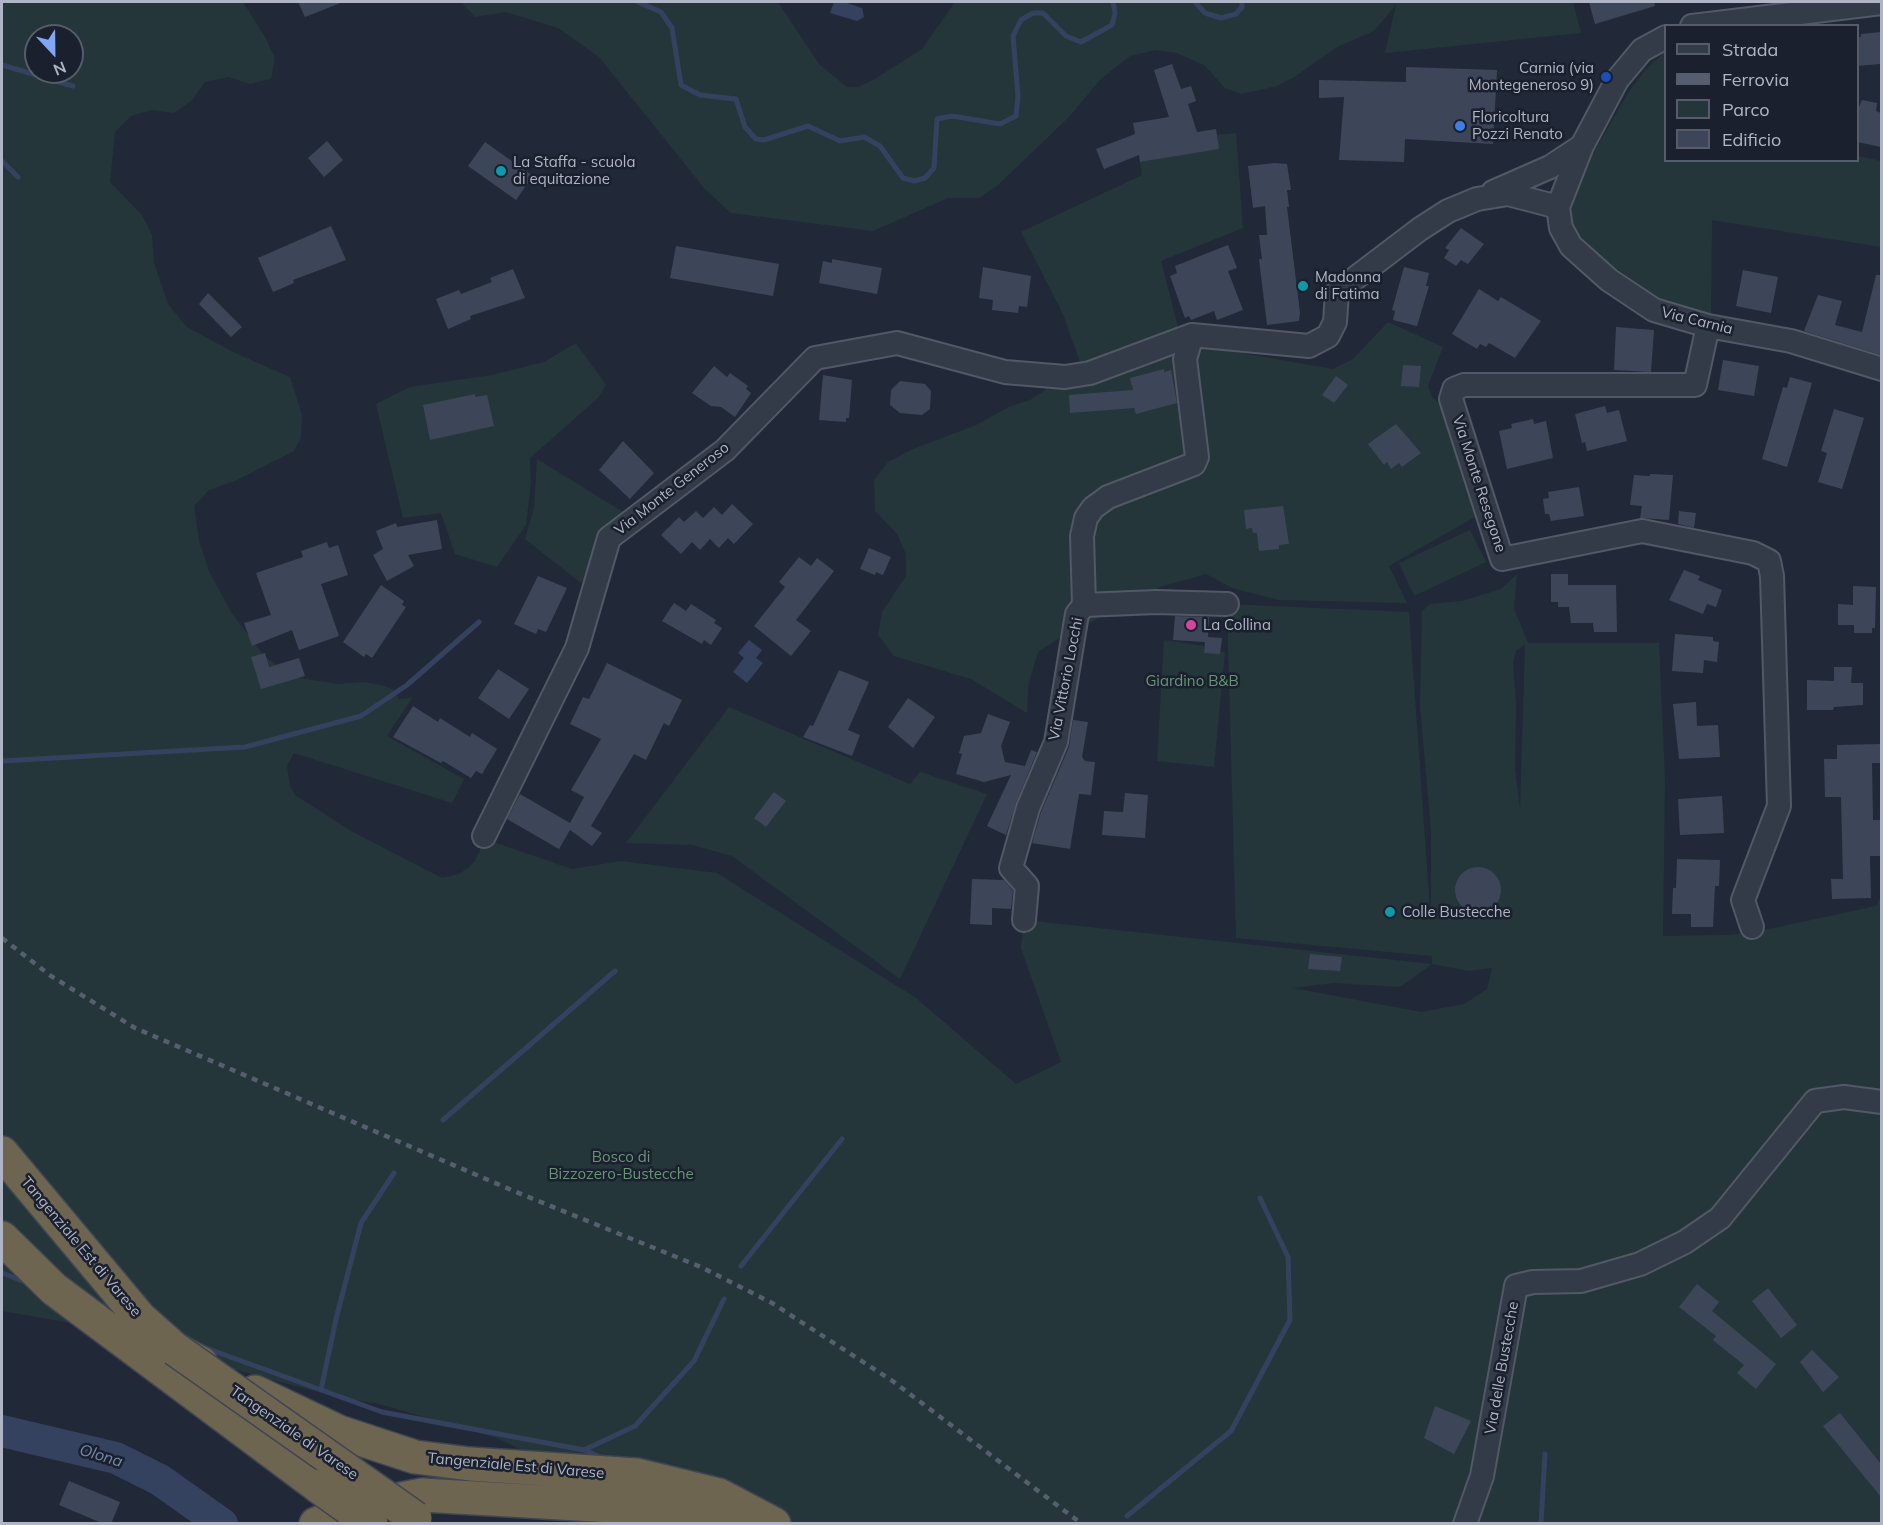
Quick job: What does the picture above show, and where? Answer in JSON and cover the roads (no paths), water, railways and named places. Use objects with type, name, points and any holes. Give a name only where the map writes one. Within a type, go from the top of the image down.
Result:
[{"type":"highway","name":"Tangenziale Est di Varese","points":[[2,1153],[140,1318],[175,1348],[288,1410],[339,1432],[415,1457],[470,1464],[637,1475],[719,1495],[774,1524]]},
{"type":"highway","name":"Tangenziale Est di Varese","points":[[2,1238],[54,1289],[318,1486],[363,1524]]},
{"type":"highway","name":"Tangenziale di Varese","points":[[175,1348],[415,1518]]},
{"type":"highway","name":"Tangenziale di Varese","points":[[318,1486],[371,1524]]},
{"type":"highway","points":[[316,1524],[387,1500],[422,1495],[682,1510],[730,1516],[758,1524]]},
{"type":"street","points":[[1708,24],[1881,3]]},
{"type":"street","name":"Via Monte Generoso","points":[[1477,199],[1508,194],[1558,207],[1582,146],[1617,80],[1642,50],[1664,38]]},
{"type":"street","name":"Via Monte Generoso","points":[[484,836],[577,648],[609,538],[725,450],[815,358],[897,343],[1005,372],[1065,377],[1089,373],[1192,335],[1309,346],[1328,336],[1335,322],[1337,292],[1420,229],[1448,211],[1550,167],[1582,146]]},
{"type":"street","name":"Via Carnia","points":[[1558,207],[1561,228],[1571,246],[1609,280],[1654,310],[1708,326],[1791,341],[1881,369]]},
{"type":"street","name":"Via Monte Resegone","points":[[1708,326],[1695,385],[1464,385],[1454,390],[1451,399],[1502,559],[1642,531],[1754,552],[1769,561],[1772,576],[1779,806],[1743,900],[1752,927]]},
{"type":"street","points":[[1084,605],[1082,536],[1086,518],[1093,508],[1108,497],[1194,464],[1197,457],[1185,359],[1192,335]]},
{"type":"street","name":"Via Vittorio Locchi","points":[[1024,920],[1027,886],[1011,868],[1028,808],[1056,742],[1077,614],[1084,605],[1156,602],[1227,604]]},
{"type":"street","name":"Via delle Bustecche","points":[[1465,1524],[1482,1476],[1516,1286],[1533,1282],[1581,1281],[1640,1264],[1685,1242],[1720,1218],[1815,1101],[1844,1097],[1881,1102]]},
{"type":"water","points":[[834,2],[844,2],[862,8],[864,17],[857,21],[830,13]]},
{"type":"water","points":[[749,640],[762,650],[756,658],[763,663],[747,683],[733,672],[744,658],[738,653]]},
{"type":"waterway","points":[[638,2],[661,12],[672,28],[681,85],[700,95],[736,99],[745,127],[756,139],[764,140],[808,126],[840,141],[864,137],[880,146],[903,178],[914,181],[925,178],[934,168],[937,119],[952,116],[1000,124],[1016,116],[1018,96],[1013,36],[1021,20],[1033,13],[1043,13],[1066,36],[1081,42],[1112,25],[1115,13],[1113,2]]},
{"type":"waterway","points":[[1195,2],[1205,13],[1221,18],[1236,14],[1242,7],[1242,2]]},
{"type":"waterway","points":[[2,65],[73,86]]},
{"type":"waterway","points":[[2,161],[18,177]]},
{"type":"waterway","points":[[2,761],[245,747],[361,716],[407,685],[479,622]]},
{"type":"waterway","points":[[443,1120],[615,971]]},
{"type":"waterway","points":[[741,1266],[842,1139]]},
{"type":"waterway","points":[[321,1390],[336,1319],[361,1223],[394,1173]]},
{"type":"waterway","points":[[1127,1516],[1231,1431],[1290,1320],[1288,1257],[1260,1198]]},
{"type":"waterway","points":[[2,1273],[28,1283]]},
{"type":"waterway","points":[[584,1450],[635,1426],[694,1361],[724,1299]]},
{"type":"waterway","points":[[203,1347],[382,1412],[584,1450],[603,1458]]},
{"type":"waterway","name":"Olona","points":[[2,1431],[116,1458],[160,1480],[222,1524]]},
{"type":"waterway","points":[[1541,1524],[1545,1454]]},
{"type":"railway","points":[[2,938],[51,976],[135,1028],[516,1192],[701,1267],[772,1303],[894,1382],[1082,1524]]},
{"type":"place","name":"Carnia (via Montegeneroso 9)","points":[[1606,77]]},
{"type":"place","name":"Floricoltura Pozzi Renato","points":[[1460,126]]},
{"type":"place","name":"La Staffa - scuola di equitazione","points":[[501,171]]},
{"type":"place","name":"Madonna di Fatima","points":[[1303,286]]},
{"type":"place","name":"La Collina","points":[[1191,625]]},
{"type":"place","name":"Colle Bustecche","points":[[1390,912]]},
{"type":"park label","name":"Giardino B&B","points":[[1192,681]]},
{"type":"park label","name":"Bosco di Bizzozero-Bustecche","points":[[621,1166]]}]
